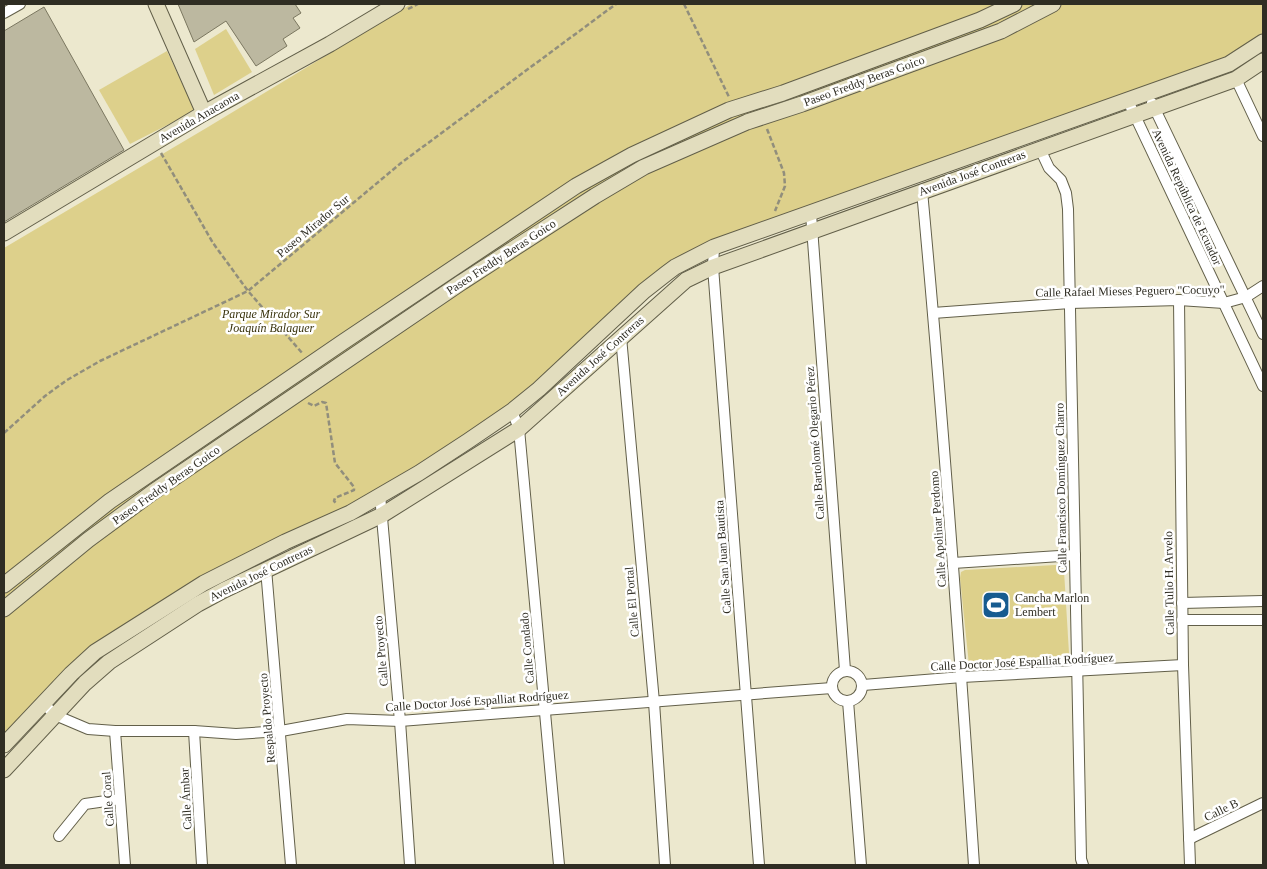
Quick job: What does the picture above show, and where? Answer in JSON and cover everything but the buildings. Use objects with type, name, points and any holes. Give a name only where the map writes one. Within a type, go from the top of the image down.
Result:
[{"type":"main road","points":[[156,4],[204,113]]},
{"type":"main road","name":"Avenida Anacaona","points":[[4,233],[204,113],[330,44],[397,4]]},
{"type":"main road","name":"Paseo Freddy Beras Goico","points":[[4,585],[110,502],[308,362],[576,186],[632,155],[729,110],[783,93],[980,20],[1014,4]]},
{"type":"main road","name":"Paseo Freddy Beras Goico","points":[[4,609],[88,540],[153,492],[462,282],[595,196],[644,167],[747,122],[802,104],[1000,31],[1053,4]]},
{"type":"main road","name":"Avenida José Contreras","points":[[4,745],[83,661],[95,652],[169,604],[225,572],[345,515],[428,468],[512,411],[561,370],[644,291],[675,267],[714,247],[1230,64],[1263,42]]},
{"type":"main road","name":"Avenida José Contreras","points":[[4,770],[85,683],[109,662],[198,604],[382,515],[519,429],[686,280],[714,267],[812,231],[1236,79],[1263,61]]},
{"type":"main road","points":[[308,362],[320,379]]},
{"type":"street","points":[[4,13],[20,4]]},
{"type":"street","points":[[1236,79],[1263,136]]},
{"type":"street","name":"Avenida República de Ecuador","points":[[1147,94],[1263,334]]},
{"type":"street","name":"Avenida República de Ecuador","points":[[1128,101],[1263,386]]},
{"type":"street","name":"Calle Francisco Domínguez Charro","points":[[1040,149],[1049,168],[1061,180],[1066,193],[1070,303],[1081,859],[1083,865]]},
{"type":"street","name":"Calle Apolinar Perdomo","points":[[922,191],[934,313],[962,677],[974,865]]},
{"type":"street","name":"Calle Bartolomé Olegario Pérez","points":[[811,214],[845,670]]},
{"type":"street","name":"Calle San Juan Bautista","points":[[714,247],[759,865]]},
{"type":"street","name":"Calle Rafael Mieses Peguero \"Cocuyo\"","points":[[934,313],[1070,303],[1179,300],[1224,303],[1246,297],[1263,286]]},
{"type":"street","name":"Calle Tulio H. Arvelo","points":[[1179,300],[1182,620],[1190,865]]},
{"type":"street","name":"Calle El Portal","points":[[621,337],[654,702],[665,865]]},
{"type":"street","name":"Calle Condado","points":[[512,411],[519,429],[559,865]]},
{"type":"street","name":"Calle Proyecto","points":[[380,496],[400,721],[410,865]]},
{"type":"street","points":[[953,563],[1075,555]]},
{"type":"street","name":"Respaldo Proyecto","points":[[266,570],[291,865]]},
{"type":"street","points":[[1182,604],[1263,601]]},
{"type":"street","points":[[1182,620],[1263,620]]},
{"type":"street","name":"Calle Doctor José Espalliat Rodríguez","points":[[863,685],[962,677],[1183,665]]},
{"type":"street","points":[[845,670],[856,672],[863,685],[859,696],[848,701],[838,698],[832,688],[834,677],[845,670]]},
{"type":"street","name":"Calle Doctor José Espalliat Rodríguez","points":[[43,703],[55,715],[88,729],[194,731],[236,734],[281,731],[347,719],[400,721],[832,688]]},
{"type":"street","points":[[848,701],[861,865]]},
{"type":"street","name":"Calle Coral","points":[[115,731],[125,865]]},
{"type":"street","name":"Calle Ámbar","points":[[194,731],[202,865]]},
{"type":"street","points":[[59,836],[85,804],[120,798]]},
{"type":"street","name":"Calle B","points":[[1190,839],[1263,803]]},
{"type":"path","name":"Paseo Mirador Sur","points":[[4,433],[45,396],[67,380],[100,361],[248,291],[401,163],[616,4]]},
{"type":"path","points":[[684,4],[732,102]]},
{"type":"path","points":[[762,117],[784,173],[785,186],[766,230]]},
{"type":"path","points":[[160,152],[213,243],[248,291],[308,362]]},
{"type":"path","points":[[300,393],[312,406],[326,403],[335,463],[354,489],[334,500],[345,515]]},
{"type":"green space","name":"Parque Mirador Sur Joaquín Balaguer","points":[[411,4],[1263,4],[1263,34],[1226,59],[702,246],[516,399],[465,436],[373,493],[165,599],[4,736],[4,248]]},
{"type":"green space","points":[[226,29],[252,72],[214,95],[195,49]]},
{"type":"green space","points":[[167,51],[195,111],[130,144],[99,90]]},
{"type":"green space","points":[[1061,566],[1064,571],[1069,653],[1067,659],[973,668],[969,665],[960,578],[961,572],[965,570]]},
{"type":"place","name":"Cancha Marlon Lembert","points":[[996,605]]}]
